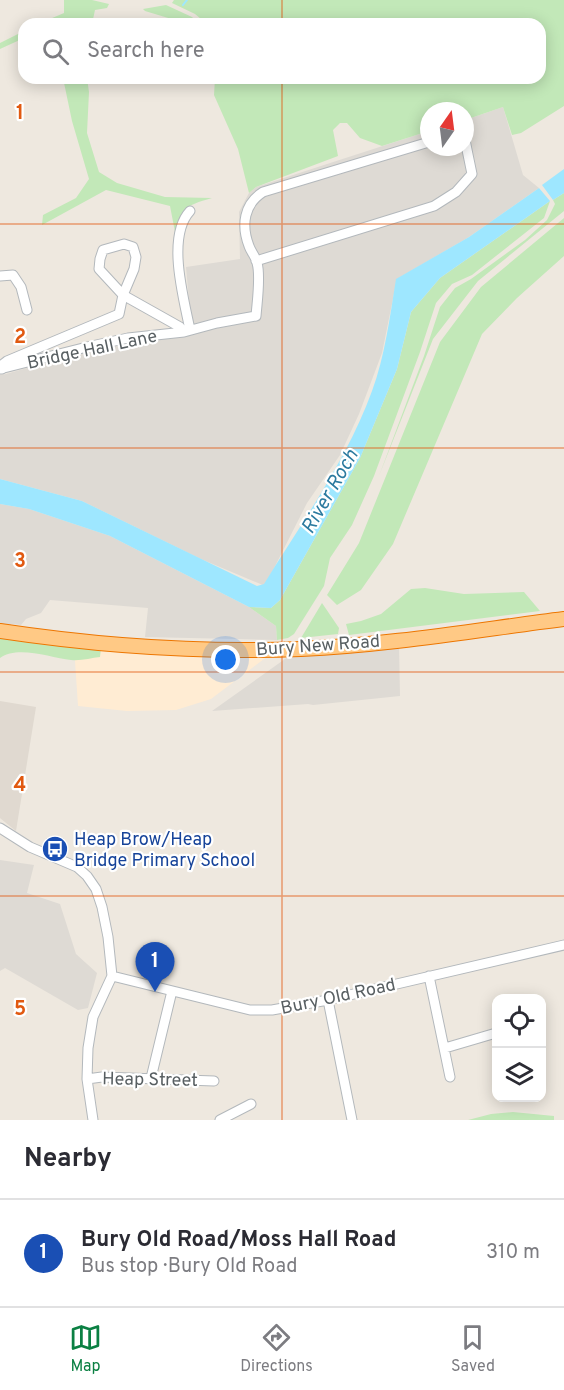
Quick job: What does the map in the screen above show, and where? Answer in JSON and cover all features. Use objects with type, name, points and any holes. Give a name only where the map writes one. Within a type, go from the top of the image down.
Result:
[{"type":"highway","name":"Bury New Road","points":[[0,631],[164,649],[259,650],[302,649],[402,639],[564,619]]},
{"type":"street","points":[[420,145],[263,192],[253,198],[244,226],[256,261],[434,206],[456,192],[472,174],[468,156]]},
{"type":"street","points":[[187,331],[178,260],[180,231],[184,217],[190,211]]},
{"type":"street","points":[[1,369],[7,361],[119,314],[123,295],[134,269],[136,257],[133,247],[124,244],[103,250],[99,259],[99,269],[123,295],[187,331]]},
{"type":"street","name":"Bridge Hall Lane","points":[[1,369],[128,338],[187,331],[217,322],[256,316],[256,261]]},
{"type":"street","points":[[0,276],[13,275],[21,286],[27,310]]},
{"type":"street","points":[[0,828],[30,847],[70,863],[87,876],[96,889],[102,907],[112,976],[109,987],[93,1017],[88,1048],[87,1079],[93,1120]]},
{"type":"street","name":"Bury Old Road","points":[[112,976],[250,1010],[272,1010],[328,1000],[564,945]]},
{"type":"street","points":[[429,976],[450,1077]]},
{"type":"street","points":[[151,1078],[172,991]]},
{"type":"street","points":[[328,1000],[352,1120]]},
{"type":"street","points":[[445,1048],[492,1035]]},
{"type":"street","name":"Heap Street","points":[[87,1079],[102,1077],[214,1081]]},
{"type":"street","points":[[220,1120],[251,1104]]},
{"type":"shaded area","points":[[503,107],[523,175],[539,188],[469,237],[397,279],[382,353],[359,414],[340,455],[307,503],[265,586],[201,559],[82,501],[0,479],[0,375],[124,340],[192,335],[186,267],[240,259],[239,212],[249,193],[256,187],[420,134],[420,156],[474,156],[474,117]]},
{"type":"shaded area","points":[[0,504],[29,509],[110,536],[249,607],[276,626],[277,640],[145,637],[148,608],[50,600],[41,613],[26,619],[21,625],[11,624],[10,637],[0,636]]},
{"type":"shaded area","points":[[74,646],[179,655],[268,656],[211,699],[176,710],[127,711],[78,706]]},
{"type":"shaded area","points":[[399,646],[400,696],[313,705],[212,711],[292,654]]},
{"type":"shaded area","points":[[0,701],[36,707],[16,831],[0,818]]},
{"type":"shaded area","points":[[0,860],[34,865],[27,893],[60,904],[76,954],[97,973],[88,1008],[78,1010],[5,968],[0,971]]},
{"type":"green space","points":[[64,0],[92,0],[109,4],[107,8],[95,10],[93,18],[52,18],[64,13]]},
{"type":"green space","points":[[174,0],[564,0],[564,106],[521,133],[512,135],[503,107],[474,117],[474,102],[420,102],[420,134],[382,146],[360,138],[347,123],[340,123],[333,130],[338,156],[256,187],[249,193],[238,149],[214,95],[215,84],[546,84],[546,18],[200,18],[172,3]]},
{"type":"green space","points":[[166,5],[193,18],[168,18],[143,9]]},
{"type":"green space","points":[[18,34],[18,41],[0,49],[0,43]]},
{"type":"green space","points":[[64,84],[88,84],[87,133],[99,172],[117,183],[165,197],[212,198],[195,203],[185,210],[176,237],[170,206],[106,190],[42,225],[43,215],[76,198],[89,179],[72,121]]},
{"type":"green space","points":[[564,193],[564,211],[478,281],[433,339],[379,476],[440,307],[455,288],[525,240],[547,220],[555,204],[553,200]]},
{"type":"green space","points":[[550,201],[544,218],[472,275],[452,284],[436,303],[374,476],[352,525],[330,558],[324,586],[294,634],[277,640],[276,626],[249,607],[271,608],[280,600],[360,458],[397,369],[411,312],[440,278]]},
{"type":"green space","points":[[564,218],[564,256],[517,298],[482,334],[393,544],[361,590],[337,605],[327,595],[359,543],[440,342],[481,287]]},
{"type":"green space","points":[[425,588],[464,594],[524,592],[540,611],[349,635],[346,624],[381,614],[411,589]]},
{"type":"green space","points":[[322,603],[339,628],[338,634],[301,638]]},
{"type":"green space","points":[[0,636],[101,648],[100,657],[71,660],[25,652],[7,654],[0,658]]},
{"type":"green space","points":[[513,1112],[554,1116],[554,1120],[468,1120],[491,1114]]},
{"type":"water","points":[[564,169],[564,193],[553,200],[542,185]]},
{"type":"water","name":"River Roch","points":[[539,188],[550,201],[440,278],[411,312],[397,369],[360,458],[280,600],[271,608],[249,607],[110,536],[29,509],[0,504],[0,479],[82,501],[257,586],[264,584],[323,490],[362,417],[372,391],[387,336],[396,279],[469,237]]},
{"type":"waterway","points":[[183,5],[187,0]]},
{"type":"place","name":"Heap Brow/Heap Bridge Primary School","points":[[55,849]]},
{"type":"place","name":"Bury Old Road/Moss Hall Road","points":[[155,992]]}]
